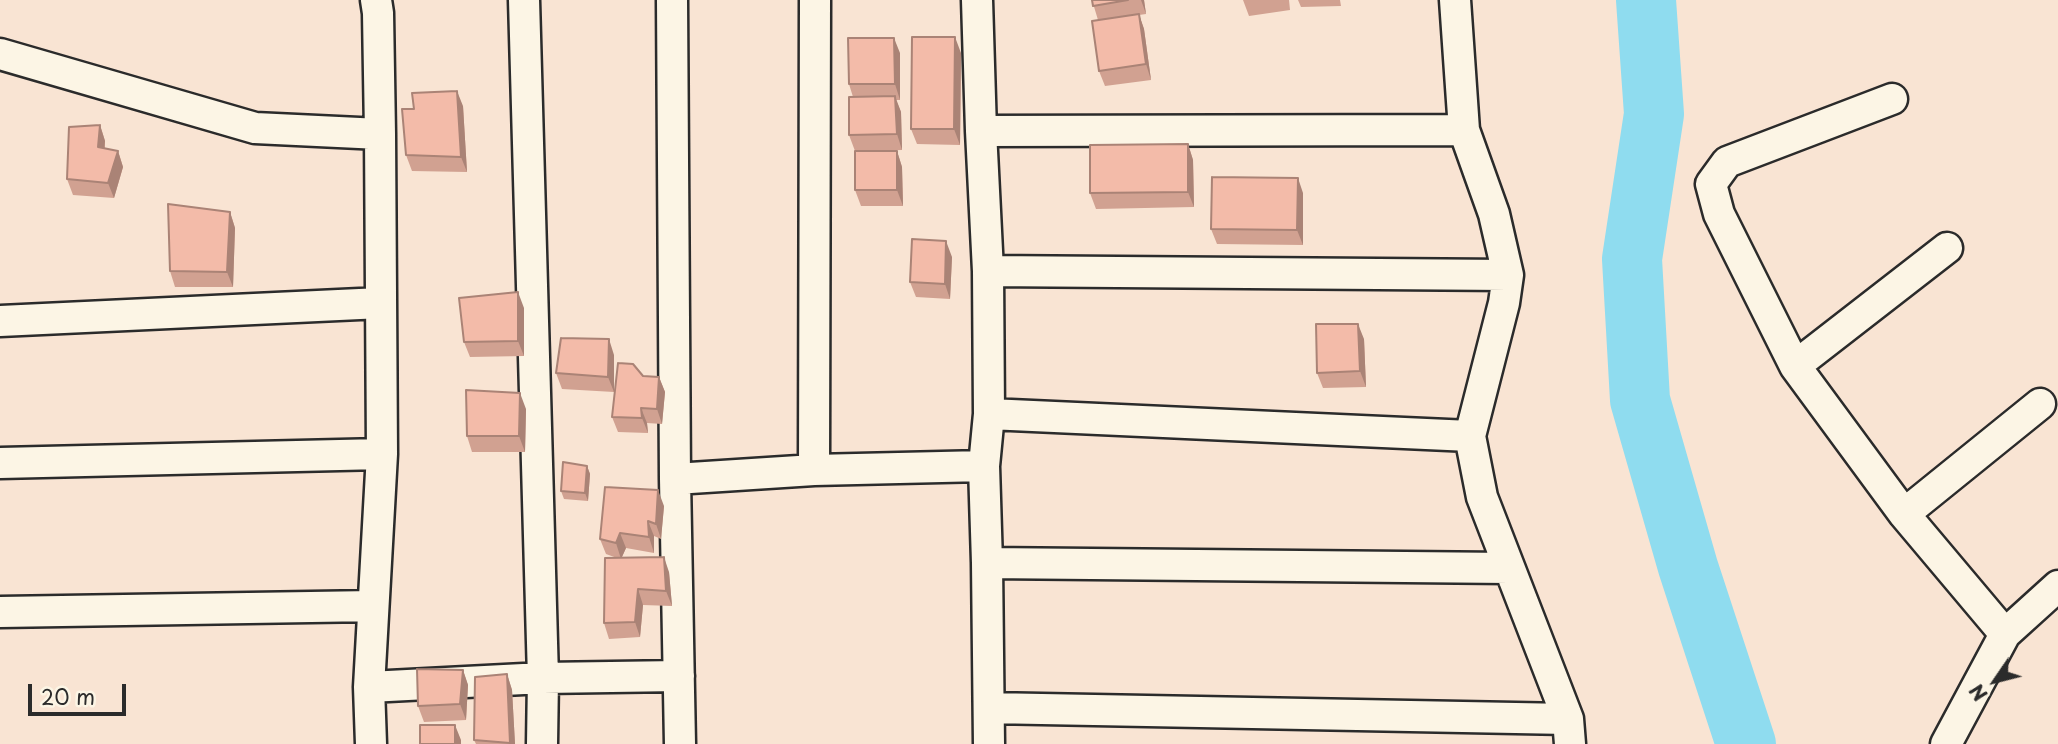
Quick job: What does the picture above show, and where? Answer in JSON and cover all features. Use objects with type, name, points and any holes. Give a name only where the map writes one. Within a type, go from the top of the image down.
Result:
[{"type":"street","points":[[371,744],[369,687],[382,454],[380,134],[376,0]]},
{"type":"street","points":[[524,0],[543,678],[542,744]]},
{"type":"street","points":[[672,0],[675,479],[680,744]]},
{"type":"street","points":[[814,470],[815,0]]},
{"type":"street","points":[[977,0],[988,271],[989,414],[984,466],[988,564],[989,744]]},
{"type":"street","points":[[989,708],[1569,732],[1482,497],[1470,436],[1504,303],[1508,275],[1494,214],[1464,130],[1455,0]]},
{"type":"street","points":[[0,54],[255,128],[380,134]]},
{"type":"street","points":[[1892,99],[1727,162],[1711,184],[1718,214],[1795,366],[1904,514],[2005,634]]},
{"type":"street","points":[[981,131],[1464,130]]},
{"type":"street","points":[[1795,366],[1947,248]]},
{"type":"street","points":[[988,271],[1508,275]]},
{"type":"street","points":[[0,321],[381,303]]},
{"type":"street","points":[[1904,514],[2040,404]]},
{"type":"street","points":[[989,414],[1470,436]]},
{"type":"street","points":[[0,463],[382,454]]},
{"type":"street","points":[[675,479],[814,470],[984,466]]},
{"type":"street","points":[[988,564],[1509,568]]},
{"type":"street","points":[[1946,744],[2005,634],[2058,586]]},
{"type":"street","points":[[0,612],[373,606]]},
{"type":"street","points":[[369,687],[543,678],[679,676]]},
{"type":"building","points":[[1092,0],[1128,0],[1093,6]]},
{"type":"building","points":[[1139,14],[1146,64],[1099,71],[1092,21]]},
{"type":"building","points":[[912,37],[955,37],[954,129],[911,129]]},
{"type":"building","points":[[848,38],[894,38],[895,84],[849,84]]},
{"type":"building","points":[[457,91],[461,157],[406,155],[402,109],[414,109],[412,93]]},
{"type":"building","points":[[895,96],[897,134],[849,135],[849,97]]},
{"type":"building","points":[[100,125],[98,147],[118,151],[108,183],[67,179],[69,127]]},
{"type":"building","points":[[1188,144],[1188,192],[1090,193],[1090,145]]},
{"type":"building","points":[[855,151],[897,151],[897,190],[855,190]]},
{"type":"building","points":[[1212,177],[1298,178],[1297,230],[1211,229]]},
{"type":"building","points":[[168,204],[230,212],[227,272],[170,271]]},
{"type":"building","points":[[912,239],[946,241],[945,284],[910,282]]},
{"type":"building","points":[[518,292],[518,341],[464,342],[459,298]]},
{"type":"building","points":[[1316,324],[1358,324],[1360,371],[1317,373]]},
{"type":"building","points":[[561,338],[609,339],[608,377],[556,373]]},
{"type":"building","points":[[618,363],[633,364],[643,376],[659,377],[657,409],[641,408],[642,418],[612,417]]},
{"type":"building","points":[[466,390],[520,393],[519,436],[467,436]]},
{"type":"building","points":[[563,462],[587,466],[585,493],[561,491]]},
{"type":"building","points":[[605,487],[658,490],[656,524],[648,521],[649,537],[620,533],[616,543],[600,539]]},
{"type":"building","points":[[664,557],[666,591],[638,589],[635,622],[604,623],[605,558]]},
{"type":"building","points":[[417,669],[463,670],[460,704],[418,706]]},
{"type":"building","points":[[507,674],[510,743],[474,740],[475,677]]},
{"type":"building","points":[[420,725],[455,725],[455,744],[420,744]]},
{"type":"waterway","points":[[1646,0],[1654,114],[1632,259],[1640,400],[1688,567],[1746,744]]}]
